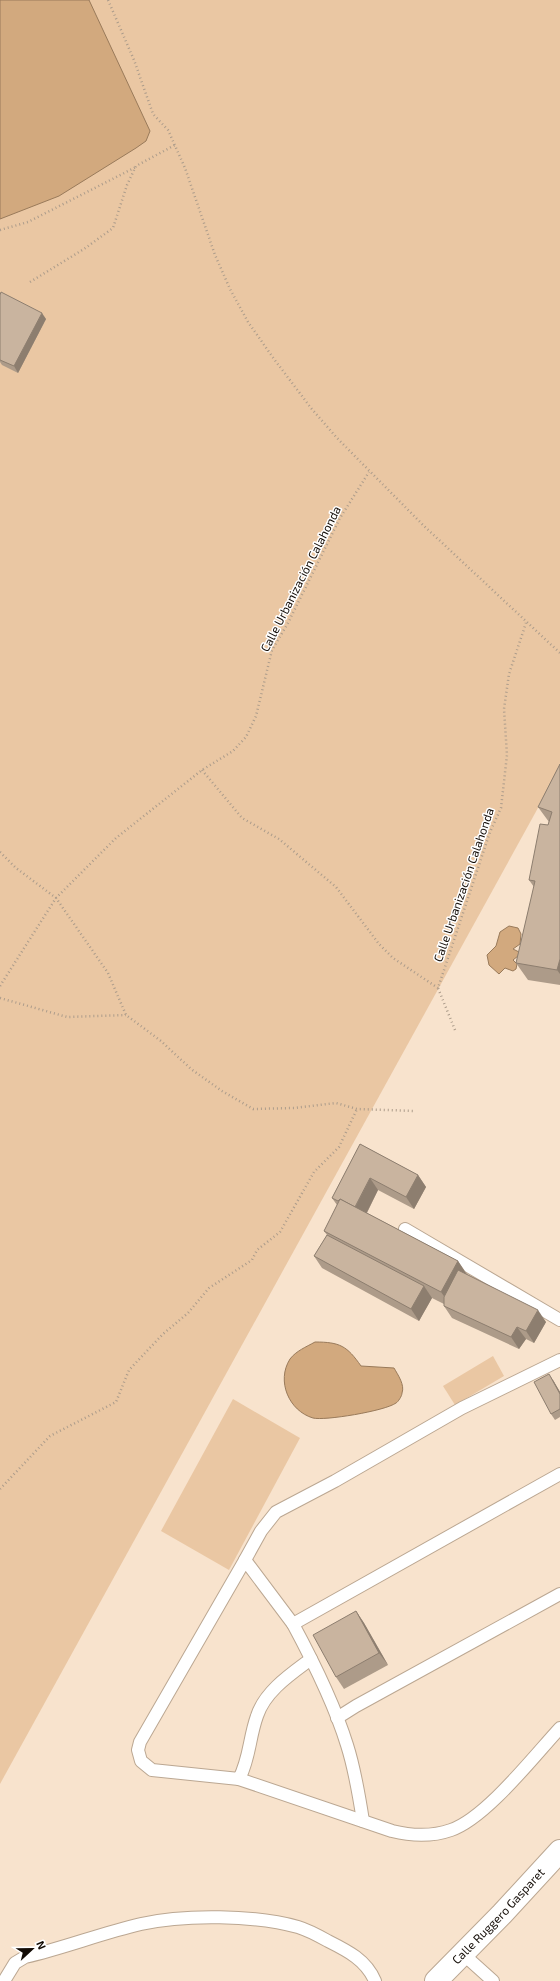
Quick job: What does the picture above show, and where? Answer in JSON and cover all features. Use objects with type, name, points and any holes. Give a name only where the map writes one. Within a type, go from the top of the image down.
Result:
[{"type":"street","name":"Calle Ruggero Gasparet","points":[[436,1981],[560,1851]]},
{"type":"lane","points":[[405,1229],[560,1320]]},
{"type":"lane","points":[[560,1360],[462,1408],[335,1481],[276,1512],[261,1531],[140,1742],[138,1750],[141,1761],[152,1770],[239,1779],[409,1835],[425,1836],[453,1830],[474,1816],[501,1793],[560,1728]]},
{"type":"lane","points":[[293,1624],[560,1474]]},
{"type":"lane","points":[[245,1560],[293,1624],[311,1659],[337,1718],[349,1753],[363,1820]]},
{"type":"lane","points":[[337,1718],[356,1706],[560,1594]]},
{"type":"lane","points":[[239,1779],[246,1766],[257,1716],[261,1706],[266,1698],[291,1674],[311,1659]]},
{"type":"lane","points":[[4,1981],[15,1963],[25,1957],[142,1924],[193,1918],[242,1919],[298,1927],[352,1953],[363,1962],[371,1972],[375,1981]]},
{"type":"lane","points":[[463,1954],[493,1981]]},
{"type":"path","points":[[108,0],[134,60],[153,114],[168,130],[175,145],[215,255],[230,289],[248,322],[311,408],[337,438],[423,525],[560,654]]},
{"type":"path","points":[[0,230],[28,222],[175,145]]},
{"type":"path","points":[[30,282],[84,249],[113,228],[127,185],[136,166]]},
{"type":"path","name":"Calle Urbanización Calahonda","points":[[0,986],[56,898],[116,838],[202,770],[233,751],[246,737],[256,716],[272,650],[288,623],[340,518],[369,472]]},
{"type":"path","name":"Calle Urbanización Calahonda","points":[[438,988],[487,839],[501,808],[507,755],[505,702],[509,674],[526,622]]},
{"type":"path","points":[[202,770],[242,818],[279,839],[336,887],[379,944],[393,958],[438,988],[455,1030]]},
{"type":"path","points":[[0,852],[16,868],[56,898],[108,974],[126,1015],[161,1041],[191,1069],[222,1092],[253,1109],[294,1108],[336,1103],[357,1109],[415,1111]]},
{"type":"path","points":[[0,998],[67,1017],[126,1015]]},
{"type":"path","points":[[0,1489],[50,1436],[116,1402],[129,1370],[162,1334],[188,1313],[209,1288],[252,1260],[257,1250],[280,1232],[314,1172],[339,1147],[357,1109]]},
{"type":"shaded area","points":[[0,0],[560,0],[560,768],[0,1784]]},
{"type":"shaded area","points":[[0,0],[89,0],[150,131],[146,141],[59,196],[0,219]]},
{"type":"shaded area","points":[[509,926],[518,928],[521,934],[520,944],[513,949],[519,952],[518,956],[513,960],[517,964],[516,969],[513,971],[505,968],[499,974],[489,965],[487,955],[496,946],[500,932]]},
{"type":"shaded area","points":[[315,1342],[331,1343],[342,1346],[361,1366],[394,1368],[403,1387],[399,1400],[390,1406],[368,1412],[319,1419],[313,1418],[297,1409],[287,1394],[284,1377],[286,1368],[292,1356],[301,1349]]},
{"type":"shaded area","points":[[493,1356],[504,1376],[455,1405],[443,1386]]},
{"type":"shaded area","points":[[233,1399],[300,1438],[229,1570],[161,1531]]},
{"type":"building","points":[[1,292],[42,313],[14,366],[0,360]]},
{"type":"building","points":[[560,764],[560,959],[557,970],[516,963],[535,881],[529,880],[540,824],[548,825],[552,812],[538,807]]},
{"type":"building","points":[[360,1144],[418,1175],[406,1197],[370,1178],[355,1207],[340,1199],[338,1201],[332,1198]]},
{"type":"building","points":[[340,1199],[458,1261],[441,1292],[324,1231]]},
{"type":"building","points":[[327,1235],[424,1286],[411,1309],[314,1256]]},
{"type":"building","points":[[458,1270],[538,1310],[526,1331],[517,1327],[511,1337],[444,1306],[444,1297]]},
{"type":"building","points":[[549,1374],[560,1394],[560,1409],[551,1414],[534,1382]]},
{"type":"building","points":[[356,1611],[379,1653],[336,1677],[313,1635]]}]
